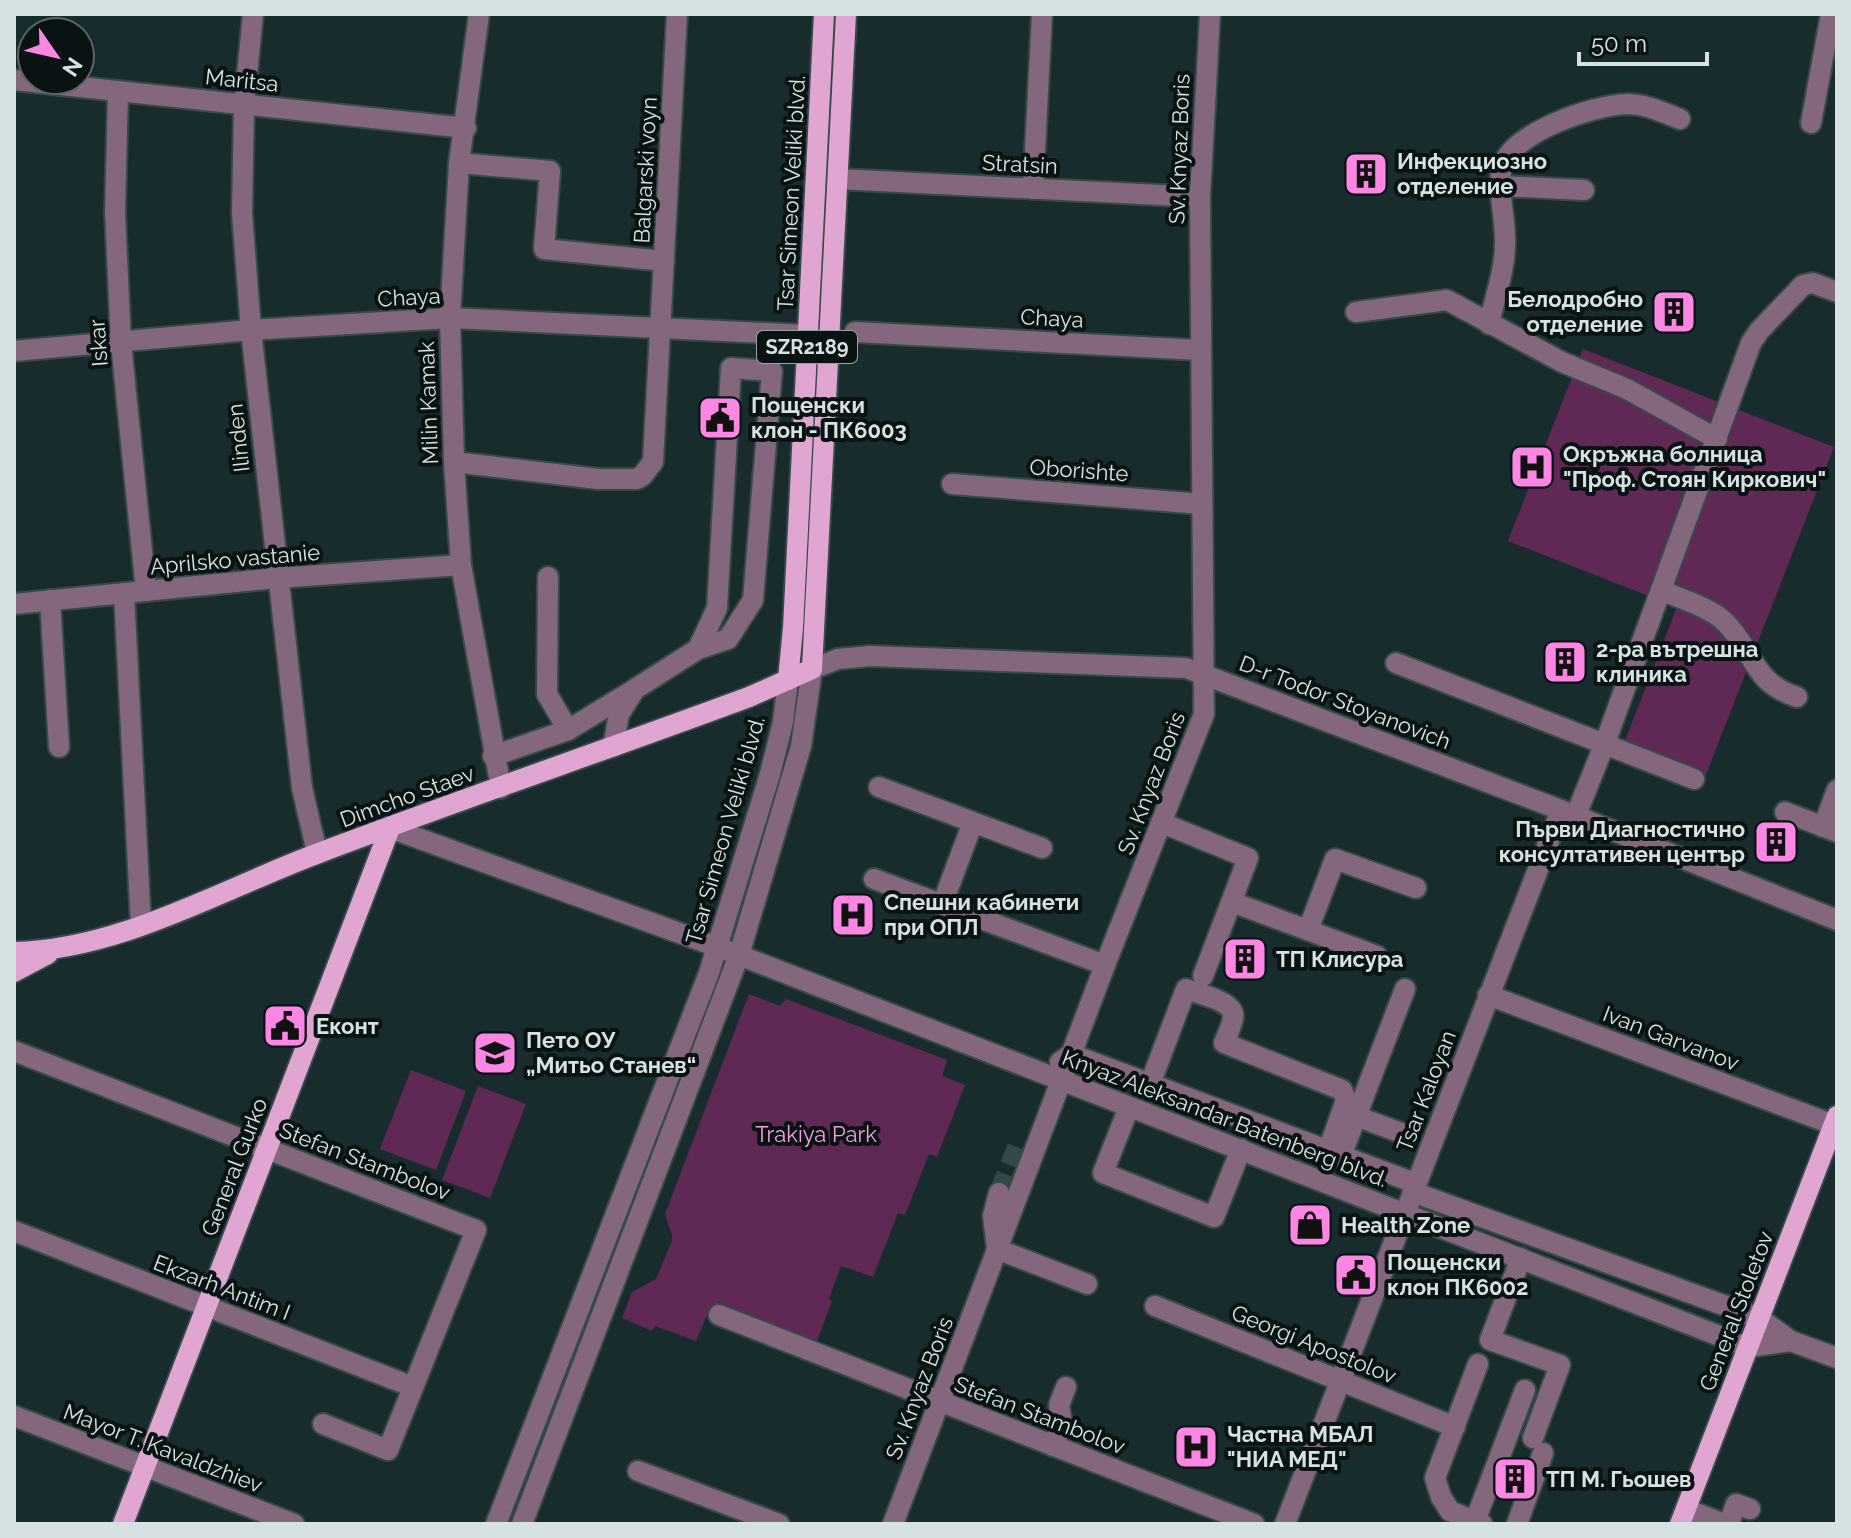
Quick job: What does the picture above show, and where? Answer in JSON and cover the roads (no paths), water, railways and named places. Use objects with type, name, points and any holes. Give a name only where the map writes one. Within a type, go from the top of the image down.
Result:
[{"type":"main road","name":"Tsar Simeon Veliki blvd.","points":[[788,680],[824,14]]},
{"type":"main road","name":"Tsar Simeon Veliki blvd.","points":[[812,669],[846,14]]},
{"type":"main road","name":"Dimcho Staev","points":[[14,952],[62,947],[141,926],[317,853],[613,747],[812,669]]},
{"type":"main road","name":"General Gurko","points":[[123,1524],[390,828]]},
{"type":"main road","points":[[14,972],[62,947]]},
{"type":"main road","name":"General Stoletov","points":[[1683,1516],[1836,1122]]},
{"type":"street","name":"Ilinden","points":[[253,14],[244,105],[242,213],[277,578],[302,788],[317,853]]},
{"type":"street","name":"Milin Kamak","points":[[479,14],[459,163],[450,318],[454,462],[461,565],[501,788]]},
{"type":"street","name":"Balgarski voyn","points":[[454,462],[598,479],[637,479],[653,462],[677,14]]},
{"type":"street","points":[[1033,189],[1042,14]]},
{"type":"street","name":"Sv. Knyaz Boris","points":[[1071,1054],[1202,724],[1205,706],[1199,350],[1200,197],[1210,14]]},
{"type":"street","points":[[1811,123],[1831,14]]},
{"type":"street","name":"Maritsa","points":[[14,80],[466,128]]},
{"type":"street","name":"Iskar","points":[[118,91],[115,212],[121,343],[146,591]]},
{"type":"street","points":[[1489,324],[1505,242],[1501,168],[1511,152],[1558,121],[1598,108],[1627,104],[1650,107],[1680,119]]},
{"type":"street","points":[[459,163],[550,171],[544,249],[664,261]]},
{"type":"street","name":"Stratsin","points":[[838,179],[1200,197]]},
{"type":"street","points":[[1501,186],[1584,190]]},
{"type":"street","name":"Tsar Kaloyan","points":[[1413,1192],[1488,995],[1568,812],[1605,743],[1751,343],[1803,285],[1813,283],[1837,292]]},
{"type":"street","points":[[1356,312],[1447,300],[1562,362],[1627,389],[1717,439]]},
{"type":"street","name":"Chaya","points":[[14,351],[251,330],[450,318],[807,335]]},
{"type":"street","name":"Chaya","points":[[855,332],[1199,350]]},
{"type":"street","points":[[493,756],[568,730],[698,649],[728,639],[753,600],[772,371],[731,368],[717,608],[698,649]]},
{"type":"street","name":"Oborishte","points":[[952,484],[1202,504]]},
{"type":"street","name":"Aprilsko vastanie","points":[[14,604],[277,578],[461,565]]},
{"type":"street","points":[[548,577],[547,694],[568,730]]},
{"type":"street","points":[[1661,590],[1721,618],[1767,682],[1779,691],[1797,697]]},
{"type":"street","points":[[124,593],[141,926]]},
{"type":"street","points":[[50,600],[59,747]]},
{"type":"street","name":"D-r Todor Stoyanovich","points":[[812,669],[838,659],[870,656],[1186,668],[1568,812],[1837,920]]},
{"type":"street","points":[[1396,663],[1694,779]]},
{"type":"street","name":"Tsar Simeon Veliki blvd.","points":[[522,1524],[739,955],[801,746],[812,669]]},
{"type":"street","name":"Tsar Simeon Veliki blvd.","points":[[496,1524],[718,947],[770,774],[783,722],[788,680]]},
{"type":"street","points":[[613,747],[619,714],[635,689]]},
{"type":"street","points":[[879,787],[1042,848]]},
{"type":"street","points":[[1785,812],[1830,830],[1837,790]]},
{"type":"street","points":[[942,905],[973,822]]},
{"type":"street","points":[[1162,823],[1248,858],[1203,976]]},
{"type":"street","name":"Knyaz Aleksandar Batenberg blvd.","points":[[390,828],[739,955],[1748,1347],[1791,1341]]},
{"type":"street","points":[[1308,930],[1335,859],[1416,888]]},
{"type":"street","points":[[874,879],[1105,965]]},
{"type":"street","points":[[1232,902],[1377,956]]},
{"type":"street","points":[[1150,1084],[1186,989],[1225,1004],[1233,1012],[1224,1043],[1342,1090],[1346,1100],[1335,1153]]},
{"type":"street","points":[[1335,1153],[1356,1116],[1405,989]]},
{"type":"street","name":"Ivan Garvanov","points":[[1488,995],[1836,1122]]},
{"type":"street","name":"Stefan Stambolov","points":[[14,1051],[476,1230],[413,1387]]},
{"type":"street","name":"Knyaz Aleksandar Batenberg blvd.","points":[[1052,1077],[1071,1054],[1412,1182],[1413,1192],[1397,1210]]},
{"type":"street","name":"Sv. Knyaz Boris","points":[[893,1524],[1044,1124],[1052,1077]]},
{"type":"street","points":[[1129,1107],[1103,1173],[1214,1217],[1241,1149]]},
{"type":"street","points":[[1356,1116],[1404,1134]]},
{"type":"street","points":[[1017,1147],[1044,1124]]},
{"type":"street","name":"Knyaz Aleksandar Batenberg blvd.","points":[[1413,1192],[1759,1318],[1791,1341],[1837,1358]]},
{"type":"street","points":[[999,1193],[993,1216],[997,1249],[1087,1284]]},
{"type":"street","points":[[1285,1524],[1340,1381],[1397,1210]]},
{"type":"street","name":"Ekzarh Antim I","points":[[14,1231],[413,1387]]},
{"type":"street","points":[[1517,1524],[1560,1365],[1490,1340],[1521,1258]]},
{"type":"street","name":"Georgi Apostolov","points":[[1155,1306],[1455,1427]]},
{"type":"street","name":"Stefan Stambolov","points":[[719,1315],[1254,1524]]},
{"type":"street","points":[[1478,1364],[1435,1478],[1450,1511],[1479,1523],[1525,1390]]},
{"type":"street","points":[[323,1424],[388,1450],[413,1387]]},
{"type":"street","points":[[1053,1446],[1062,1424],[1059,1405],[1066,1387]]},
{"type":"street","name":"Mayor T. Kavaldzhiev","points":[[14,1416],[294,1524]]},
{"type":"street","points":[[638,1471],[779,1524]]},
{"type":"street","points":[[1436,1524],[1444,1503]]},
{"type":"street","points":[[1683,1516],[1727,1524],[1736,1504],[1750,1509]]},
{"type":"tunnel","points":[[999,1193],[1017,1147]]},
{"type":"place","name":"Инфекциозно отделение","points":[[1366,174]]},
{"type":"place","name":"Белодробно отделение","points":[[1674,312]]},
{"type":"place","name":"Пощенски клон - ПК6003","points":[[720,418]]},
{"type":"place","name":"Окръжна болница \"Проф. Стоян Киркович\"","points":[[1532,467]]},
{"type":"place","name":"2-ра вътрешна клиника","points":[[1565,662]]},
{"type":"place","name":"Първи Диагностично консултативен център","points":[[1776,842]]},
{"type":"place","name":"Спешни кабинети при ОПЛ","points":[[853,915]]},
{"type":"place","name":"ТП Клисура","points":[[1245,959]]},
{"type":"place","name":"Еконт","points":[[285,1026]]},
{"type":"place","name":"Пето ОУ „Митьо Станев“","points":[[495,1053]]},
{"type":"place","name":"Health Zone","points":[[1310,1225]]},
{"type":"place","name":"Пощенски клон ПК6002","points":[[1356,1275]]},
{"type":"place","name":"Частна МБАЛ \"НИА МЕД\"","points":[[1196,1447]]},
{"type":"place","name":"ТП М. Гьошев","points":[[1515,1479]]},
{"type":"park label","name":"Trakiya Park","points":[[816,1134]]}]
